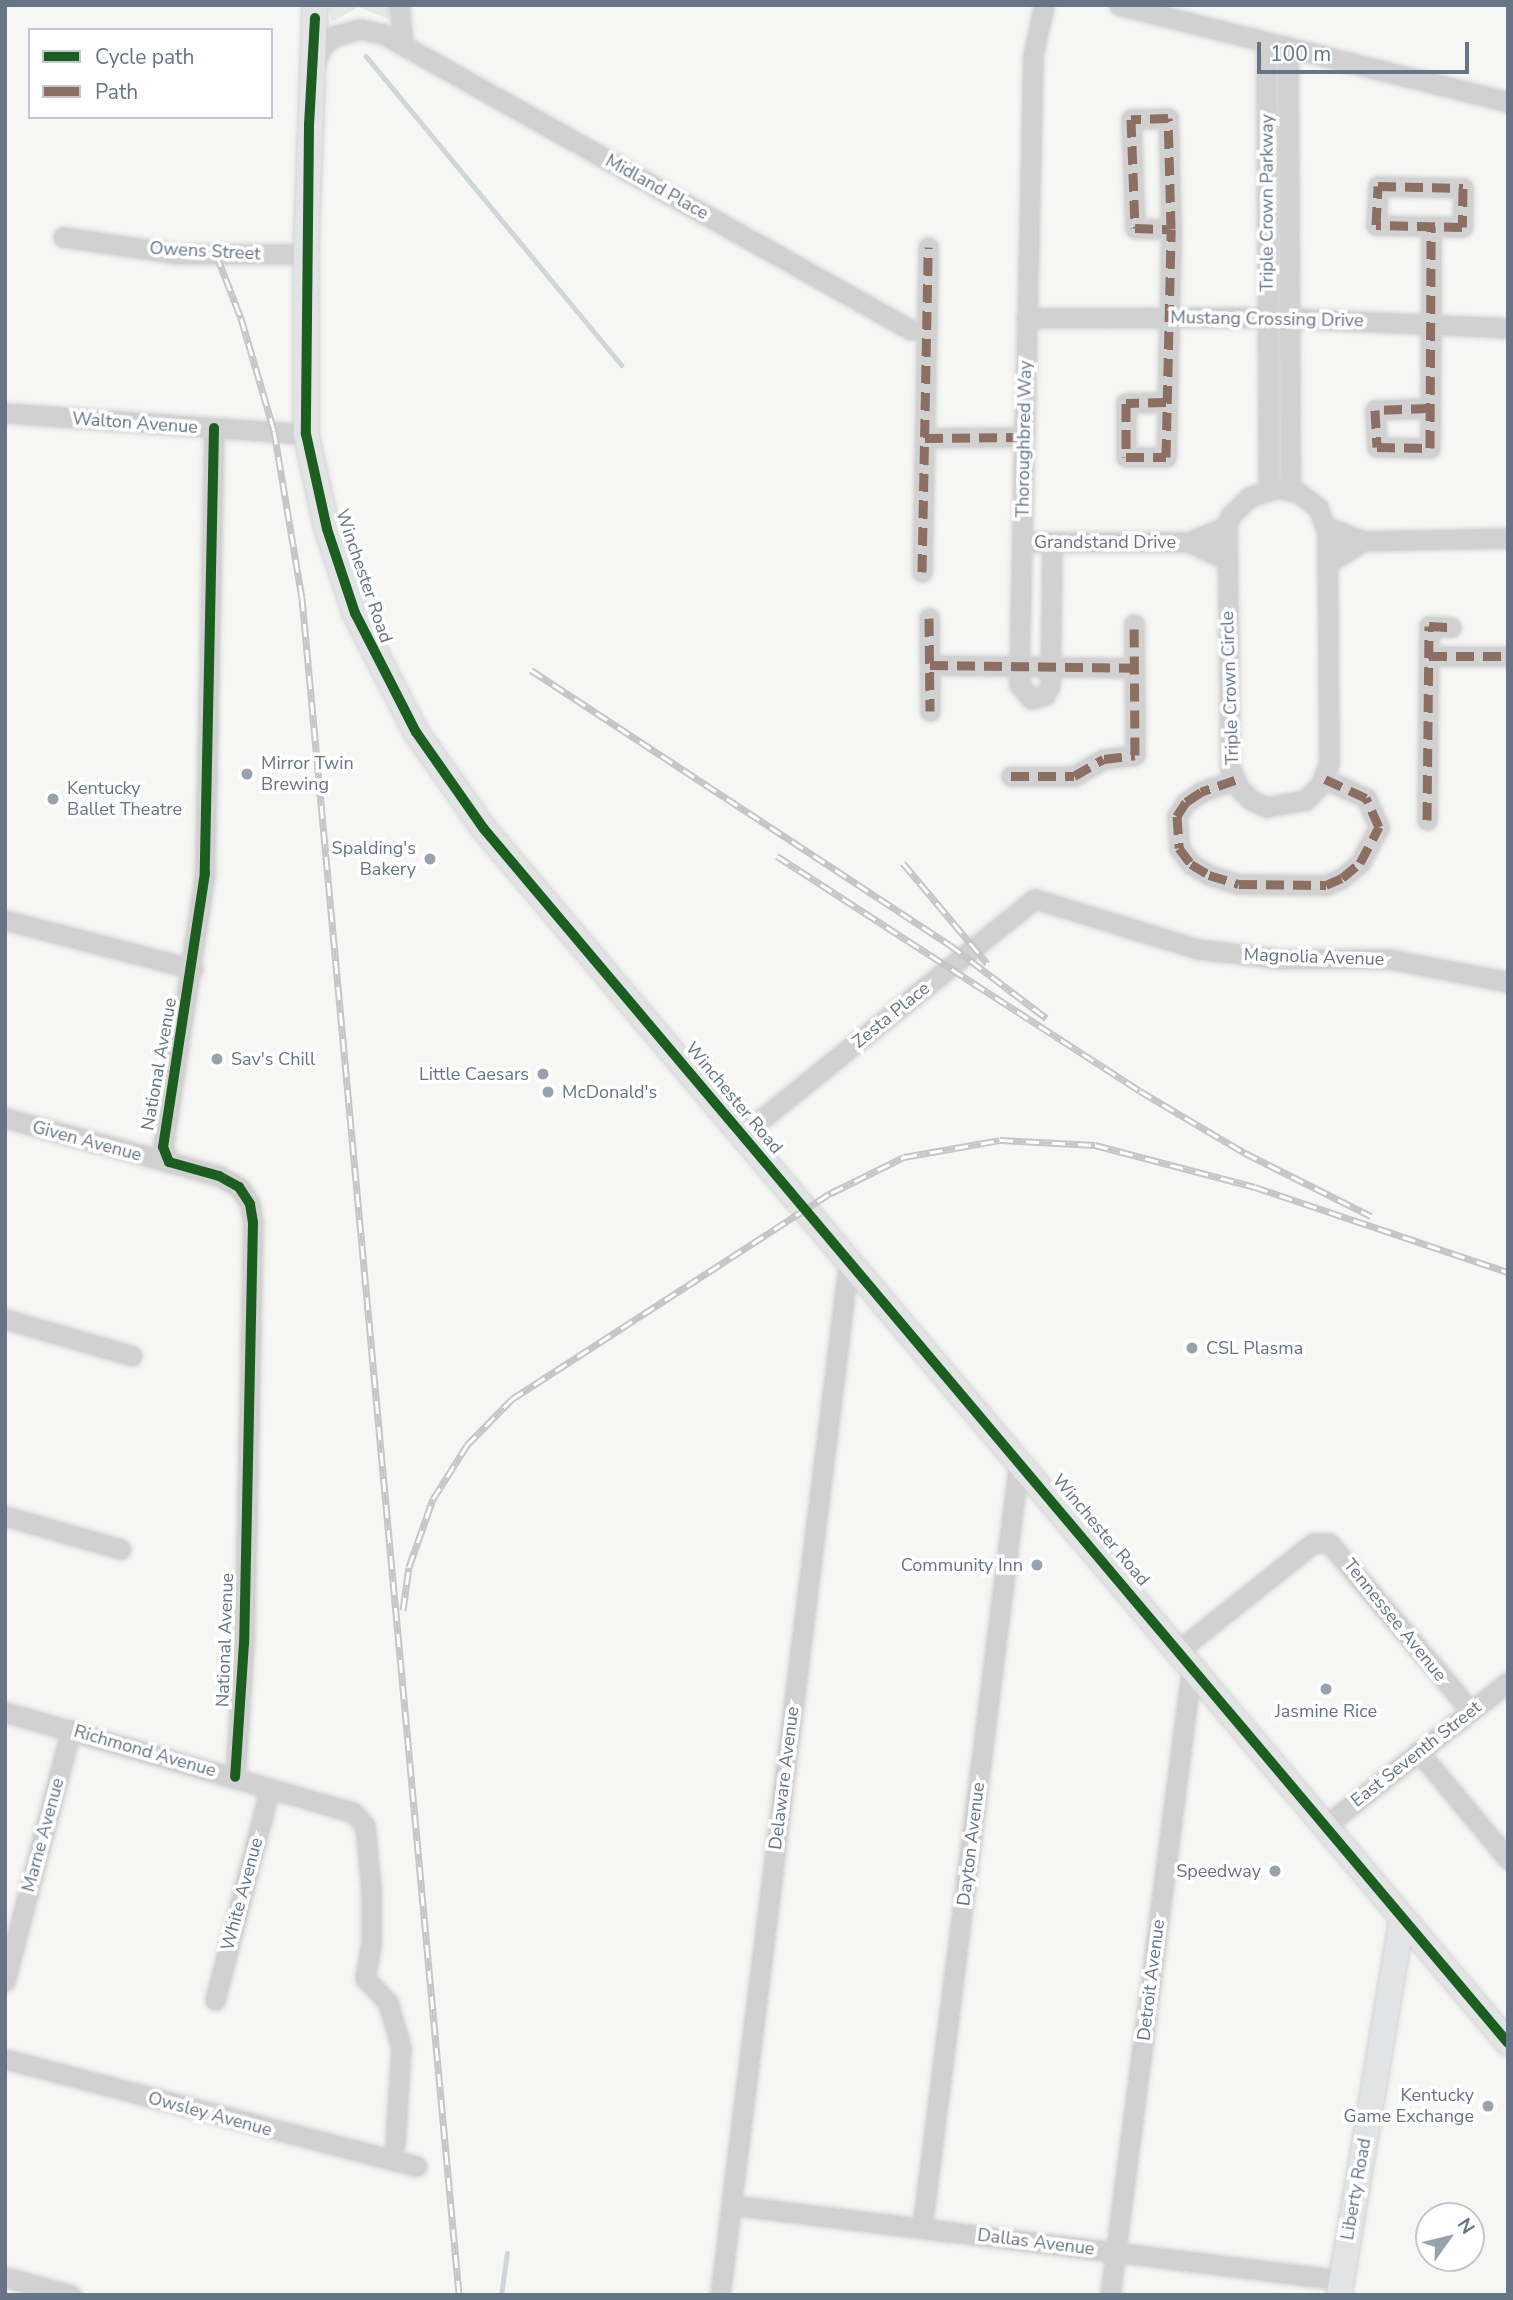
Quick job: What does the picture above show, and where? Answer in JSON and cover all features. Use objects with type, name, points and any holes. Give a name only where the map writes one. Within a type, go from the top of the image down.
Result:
[{"type":"main road","name":"Winchester Road","points":[[311,10],[312,70],[306,254],[306,434],[327,529],[355,613],[415,732],[484,829],[1508,2043]]},
{"type":"main road","name":"Liberty Road","points":[[1340,2287],[1402,1918]]},
{"type":"street","points":[[399,5],[403,44]]},
{"type":"street","name":"Thoroughbred Way","points":[[1044,5],[1032,55],[1026,318],[1020,666],[1021,690],[1031,699],[1049,691],[1052,542]]},
{"type":"street","points":[[1119,5],[1508,102]]},
{"type":"street","name":"Midland Place","points":[[312,70],[327,40],[350,30],[371,30],[403,44],[911,330]]},
{"type":"street","name":"Triple Crown Parkway","points":[[1266,42],[1268,490]]},
{"type":"street","name":"Triple Crown Parkway","points":[[1288,47],[1290,491]]},
{"type":"street","points":[[1166,402],[1168,229],[1168,118],[1131,119],[1135,228],[1168,229]]},
{"type":"street","points":[[1378,186],[1463,188],[1462,227],[1431,226],[1376,225],[1378,186]]},
{"type":"street","points":[[1429,408],[1431,226]]},
{"type":"street","name":"Owens Street","points":[[63,237],[178,254],[306,254]]},
{"type":"street","points":[[922,572],[928,247]]},
{"type":"street","name":"Mustang Crossing Drive","points":[[1026,318],[1267,317],[1430,321],[1508,328]]},
{"type":"street","name":"Walton Avenue","points":[[5,413],[306,434]]},
{"type":"street","name":"National Avenue","points":[[214,428],[208,825],[193,969],[164,1141],[169,1162],[234,1183],[250,1204],[253,1222],[244,1643],[235,1777]]},
{"type":"street","points":[[925,438],[1024,437]]},
{"type":"street","points":[[1227,543],[1239,505],[1268,490],[1290,491],[1318,508],[1326,534],[1328,563],[1329,752],[1323,778],[1366,798],[1379,827],[1360,863],[1342,878],[1326,885],[1239,884],[1191,864],[1179,848],[1177,816],[1186,802],[1201,792],[1236,780]]},
{"type":"street","points":[[1326,534],[1363,541],[1508,538]]},
{"type":"street","points":[[1328,563],[1363,541]]},
{"type":"street","name":"Grandstand Drive","points":[[1022,542],[1227,543]]},
{"type":"street","name":"Grandstand Drive","points":[[1188,542],[1227,543]]},
{"type":"street","name":"Triple Crown Circle","points":[[1227,543],[1229,746],[1236,780],[1251,800],[1266,807],[1287,806],[1306,800],[1323,778]]},
{"type":"street","points":[[929,618],[930,711]]},
{"type":"street","points":[[1011,776],[1074,776],[1104,759],[1135,755],[1134,624]]},
{"type":"street","points":[[1427,820],[1429,626],[1451,627]]},
{"type":"street","points":[[1429,656],[1508,656]]},
{"type":"street","points":[[930,664],[1135,668]]},
{"type":"street","name":"Zesta Place","points":[[742,1135],[1019,912],[1042,899]]},
{"type":"street","name":"Magnolia Avenue","points":[[1042,899],[1114,927],[1198,949],[1282,959],[1390,959],[1508,982]]},
{"type":"street","points":[[5,919],[193,969]]},
{"type":"street","name":"Given Avenue","points":[[5,1118],[169,1162]]},
{"type":"street","name":"Delaware Avenue","points":[[720,2295],[849,1260]]},
{"type":"street","points":[[5,1319],[132,1356]]},
{"type":"street","name":"Dayton Avenue","points":[[922,2228],[1019,1461]]},
{"type":"street","points":[[5,1516],[120,1549]]},
{"type":"street","name":"Tennessee Avenue","points":[[1185,1658],[1313,1543],[1334,1545],[1470,1710]]},
{"type":"street","name":"Detroit Avenue","points":[[1110,2295],[1185,1658]]},
{"type":"street","name":"East Seventh Street","points":[[1325,1826],[1470,1710],[1507,1685]]},
{"type":"street","name":"Richmond Avenue","points":[[5,1712],[354,1813],[365,1826],[372,1889],[371,1944],[365,1978],[388,2003],[401,2047],[395,2144]]},
{"type":"street","name":"Marne Avenue","points":[[5,1981],[71,1730]]},
{"type":"street","points":[[1418,1751],[1508,1860]]},
{"type":"street","name":"White Avenue","points":[[215,2000],[270,1788]]},
{"type":"street","name":"Owsley Avenue","points":[[5,2059],[416,2166]]},
{"type":"street","name":"Dallas Avenue","points":[[731,2205],[1115,2252],[1340,2287]]},
{"type":"street","points":[[5,2277],[71,2295]]},
{"type":"shaded area","points":[[328,5],[390,5],[389,19],[358,7],[332,22]]},
{"type":"waterway","points":[[366,56],[622,365]]},
{"type":"waterway","points":[[501,2295],[507,2253]]},
{"type":"railway","points":[[216,254],[241,318],[274,431],[302,598],[459,2295]]},
{"type":"railway","points":[[531,670],[950,945],[1046,1018]]},
{"type":"railway","points":[[777,856],[1140,1091],[1245,1153],[1371,1216]]},
{"type":"railway","points":[[903,863],[987,963]]},
{"type":"railway","points":[[403,1610],[409,1567],[433,1499],[467,1445],[512,1399],[831,1193],[904,1157],[1000,1140],[1095,1145],[1255,1187],[1508,1272]]},
{"type":"marked path","points":[[1166,402],[1126,403],[1126,457],[1166,457],[1171,229],[1168,118],[1131,119],[1135,228],[1168,229]]},
{"type":"marked path","points":[[1378,186],[1463,188],[1462,227],[1376,225],[1378,186]]},
{"type":"marked path","points":[[1429,408],[1375,410],[1377,447],[1430,448],[1431,226]]},
{"type":"marked path","points":[[922,572],[928,247]]},
{"type":"marked path","points":[[925,438],[1024,437]]},
{"type":"marked path","points":[[929,618],[930,711]]},
{"type":"marked path","points":[[1011,776],[1074,776],[1104,759],[1135,755],[1134,624]]},
{"type":"marked path","points":[[1427,820],[1429,626],[1451,627]]},
{"type":"marked path","points":[[1429,656],[1508,656]]},
{"type":"marked path","points":[[930,665],[1134,668]]},
{"type":"marked path","points":[[1235,780],[1201,792],[1186,802],[1177,816],[1179,848],[1191,864],[1209,875],[1239,884],[1326,885],[1342,878],[1360,863],[1379,827],[1366,798],[1323,778]]},
{"type":"cycle path","points":[[315,18],[309,127],[306,434],[327,529],[355,613],[416,732],[484,829],[1508,2043]]},
{"type":"cycle path","points":[[214,428],[205,873],[163,1147],[169,1162],[219,1176],[239,1187],[250,1204],[253,1222],[244,1643],[235,1777]]},
{"type":"place","name":"Mirror Twin Brewing","points":[[247,774]]},
{"type":"place","name":"Kentucky Ballet Theatre","points":[[53,799]]},
{"type":"place","name":"Spalding's Bakery","points":[[430,859]]},
{"type":"place","name":"Sav's Chill","points":[[217,1059]]},
{"type":"place","name":"Little Caesars","points":[[543,1074]]},
{"type":"place","name":"McDonald's","points":[[548,1092]]},
{"type":"place","name":"CSL Plasma","points":[[1192,1348]]},
{"type":"place","name":"Community Inn","points":[[1037,1565]]},
{"type":"place","name":"Jasmine Rice","points":[[1326,1689]]},
{"type":"place","name":"Speedway","points":[[1275,1871]]},
{"type":"place","name":"Kentucky Game Exchange","points":[[1488,2106]]}]
